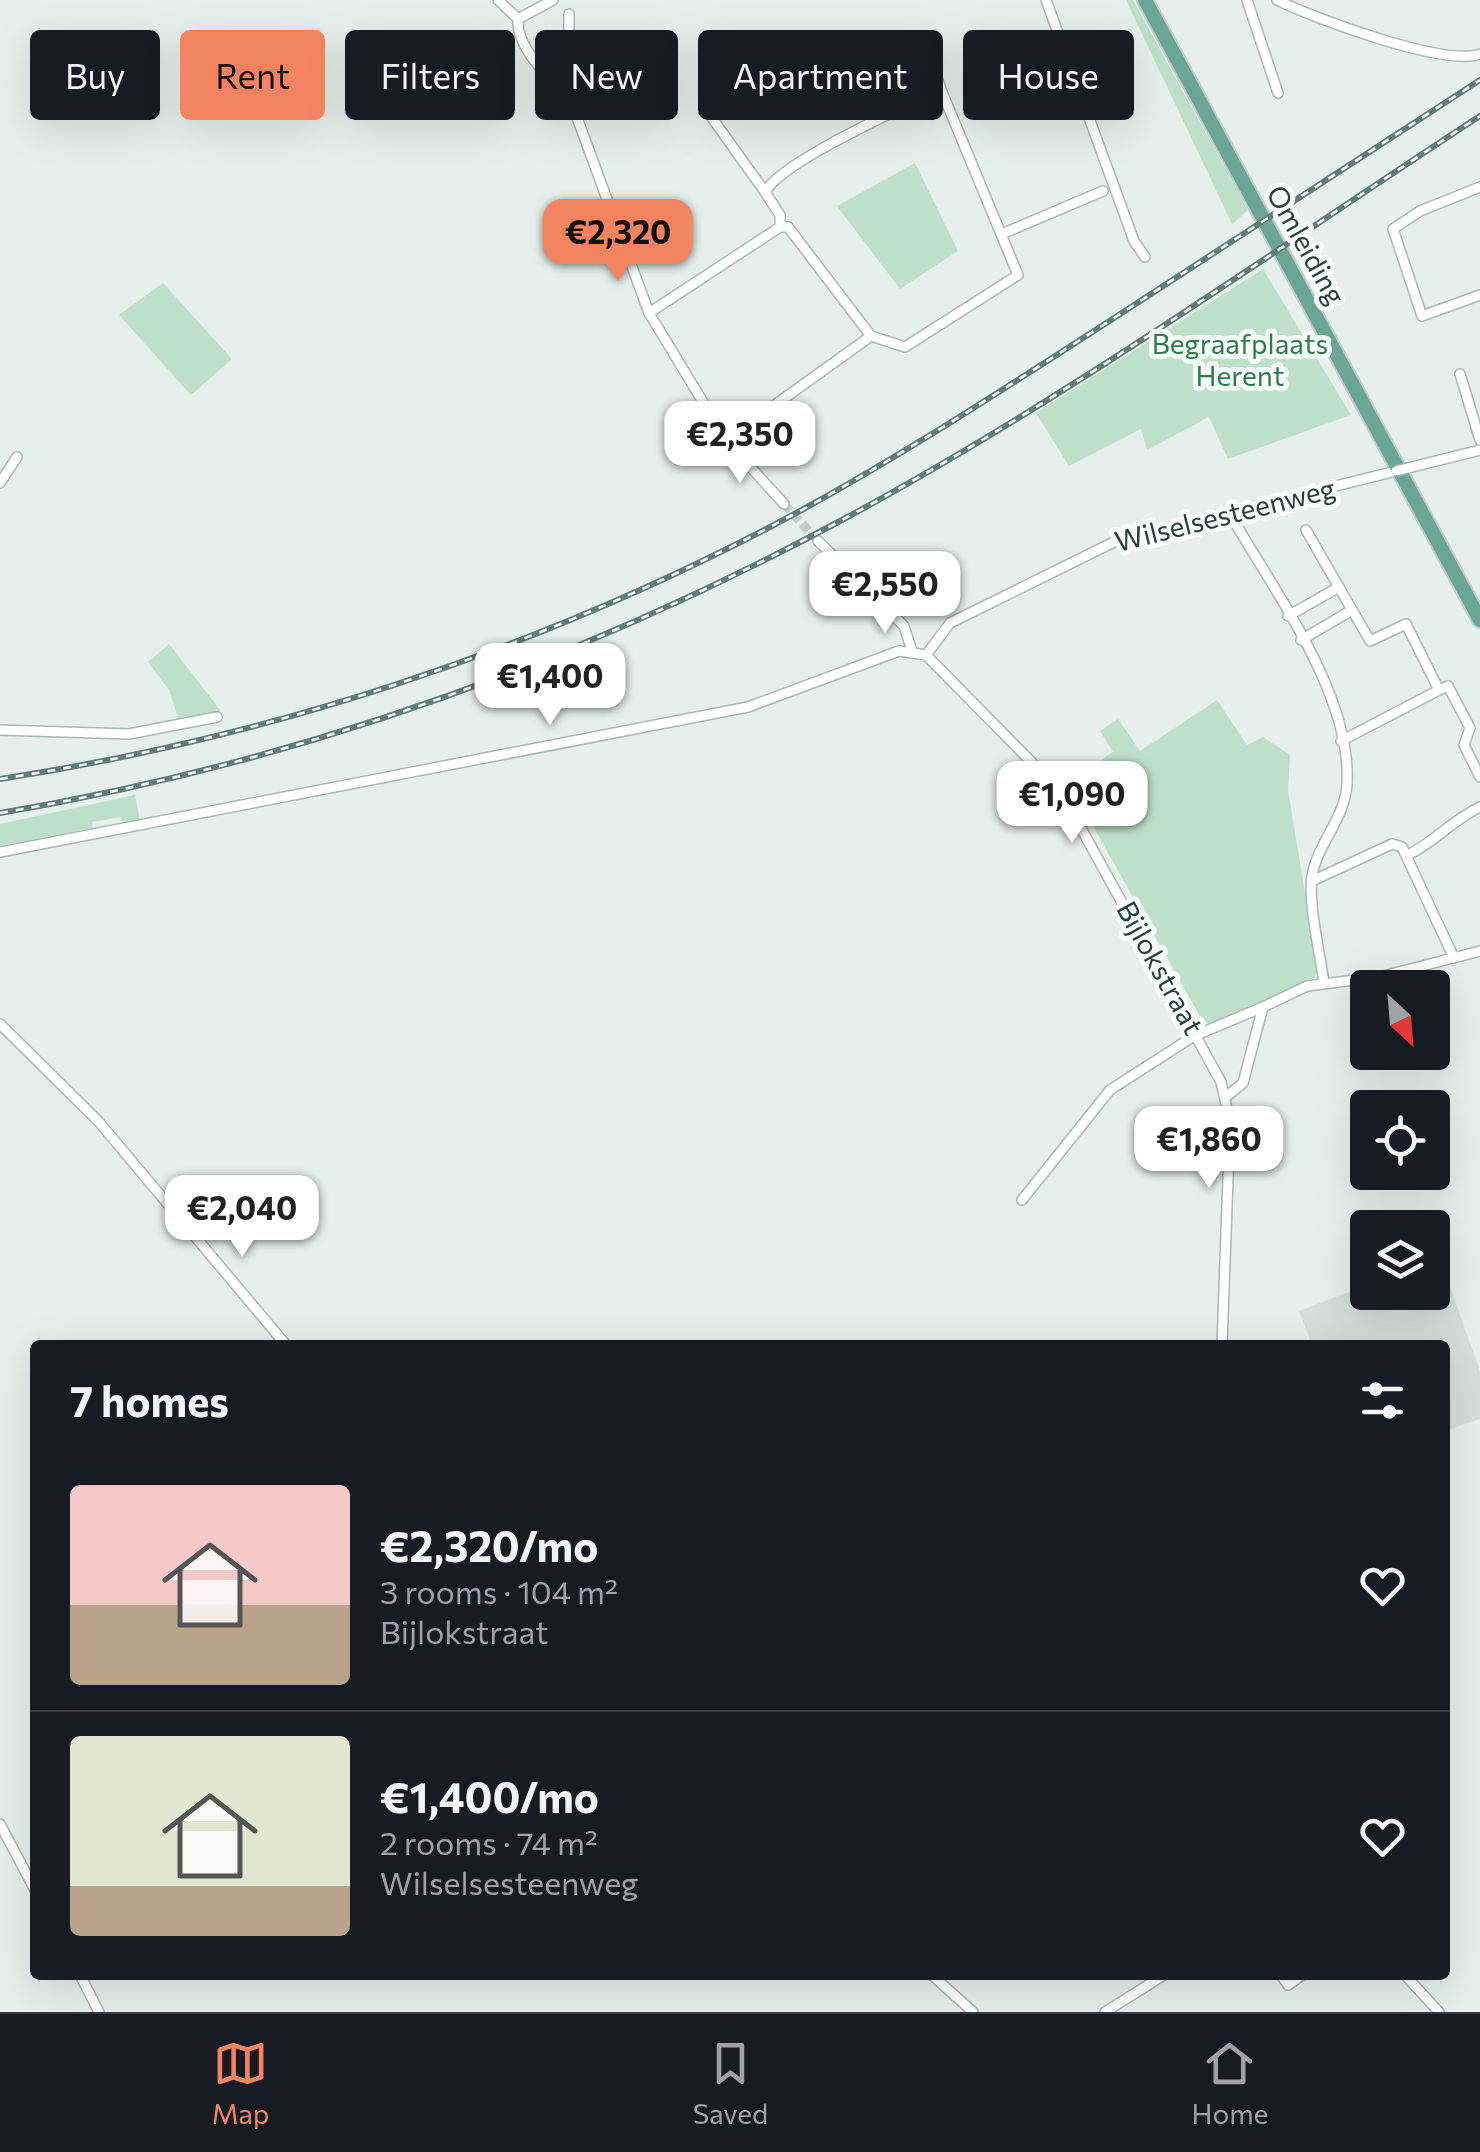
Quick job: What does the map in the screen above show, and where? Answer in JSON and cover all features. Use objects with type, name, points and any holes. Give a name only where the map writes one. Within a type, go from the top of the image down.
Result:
[{"type":"main road","name":"Omleiding","points":[[1144,0],[1480,620]]},
{"type":"main road","name":"Omleiding","points":[[1152,0],[1480,608]]},
{"type":"street","points":[[498,0],[518,19],[518,32],[535,58]]},
{"type":"street","points":[[518,19],[553,0]]},
{"type":"street","points":[[1046,0],[1134,240],[1145,258]]},
{"type":"street","points":[[1247,0],[1278,93]]},
{"type":"street","points":[[1277,0],[1424,51],[1462,57],[1480,54]]},
{"type":"street","points":[[568,14],[568,30]]},
{"type":"street","points":[[649,313],[780,227],[788,227],[871,336],[905,347],[1010,282],[1018,274],[1004,233],[943,94]]},
{"type":"street","points":[[578,120],[649,313],[726,440],[784,504]]},
{"type":"street","points":[[713,120],[780,215],[780,227]]},
{"type":"street","points":[[765,192],[807,159],[880,120]]},
{"type":"street","points":[[1480,187],[1420,211],[1392,229],[1422,316],[1480,295]]},
{"type":"street","points":[[1004,233],[1103,192]]},
{"type":"street","points":[[726,440],[871,336]]},
{"type":"street","points":[[1460,374],[1480,440]]},
{"type":"street","name":"Wilselsesteenweg","points":[[926,655],[950,623],[1093,550],[1138,534],[1480,450]]},
{"type":"street","points":[[0,483],[17,457]]},
{"type":"street","points":[[1230,514],[1328,686],[1340,741],[1347,779],[1345,802],[1312,881],[1324,982]]},
{"type":"street","points":[[1306,530],[1370,641],[1406,624],[1440,690]]},
{"type":"street","points":[[818,541],[904,626],[912,652]]},
{"type":"street","points":[[1288,616],[1339,586]]},
{"type":"street","points":[[1302,640],[1352,610]]},
{"type":"street","points":[[0,852],[748,708],[890,654],[926,655]]},
{"type":"street","name":"Bijlokstraat","points":[[926,655],[1061,792],[1226,1096],[1230,1122],[1222,1340]]},
{"type":"street","points":[[1340,741],[1448,686],[1470,728],[1464,745],[1480,776]]},
{"type":"street","points":[[0,730],[129,734],[217,718]]},
{"type":"street","points":[[1408,855],[1442,837],[1449,822],[1480,807]]},
{"type":"street","points":[[1312,881],[1392,844],[1402,847],[1454,958]]},
{"type":"street","points":[[1022,1200],[1110,1090],[1196,1035],[1324,982],[1378,976],[1480,950]]},
{"type":"street","points":[[1226,1096],[1243,1083],[1263,1008]]},
{"type":"street","points":[[0,1024],[99,1122],[282,1340]]},
{"type":"street","points":[[0,1824],[30,1881]]},
{"type":"street","points":[[83,1980],[99,2012]]},
{"type":"street","points":[[938,1980],[973,2012]]},
{"type":"street","points":[[1105,2012],[1156,1980]]},
{"type":"street","points":[[1410,1980],[1439,2012]]},
{"type":"shaded area","points":[[1450,1287],[1480,1371],[1480,1419],[1450,1429],[1450,1340],[1310,1340],[1299,1311],[1350,1292],[1350,1310],[1450,1310]]},
{"type":"green space","points":[[1126,0],[1133,0],[1248,210],[1232,224]]},
{"type":"green space","points":[[915,163],[958,251],[900,289],[837,206]]},
{"type":"green space","name":"Begraafplaats Herent","points":[[1263,269],[1351,415],[1228,459],[1209,417],[1147,450],[1141,429],[1069,466],[1036,413]]},
{"type":"green space","points":[[163,283],[232,359],[191,395],[119,315]]},
{"type":"green space","points":[[169,644],[221,711],[179,721],[169,690],[148,662]]},
{"type":"green space","points":[[1217,700],[1247,745],[1263,737],[1290,755],[1288,790],[1318,971],[1314,978],[1212,1026],[1202,1020],[1080,803],[1065,786],[1113,752],[1100,731],[1118,719],[1140,751]]},
{"type":"green space","points":[[135,795],[140,820],[123,822],[121,817],[92,822],[93,828],[0,846],[0,824]]},
{"type":"tunnel","points":[[784,504],[818,541]]},
{"type":"railway","points":[[0,779],[100,762],[298,714],[492,651],[679,572],[814,503],[943,427],[1480,80]]},
{"type":"railway","points":[[0,813],[110,792],[327,736],[538,662],[641,619],[842,520],[1005,426],[1480,116]]}]
